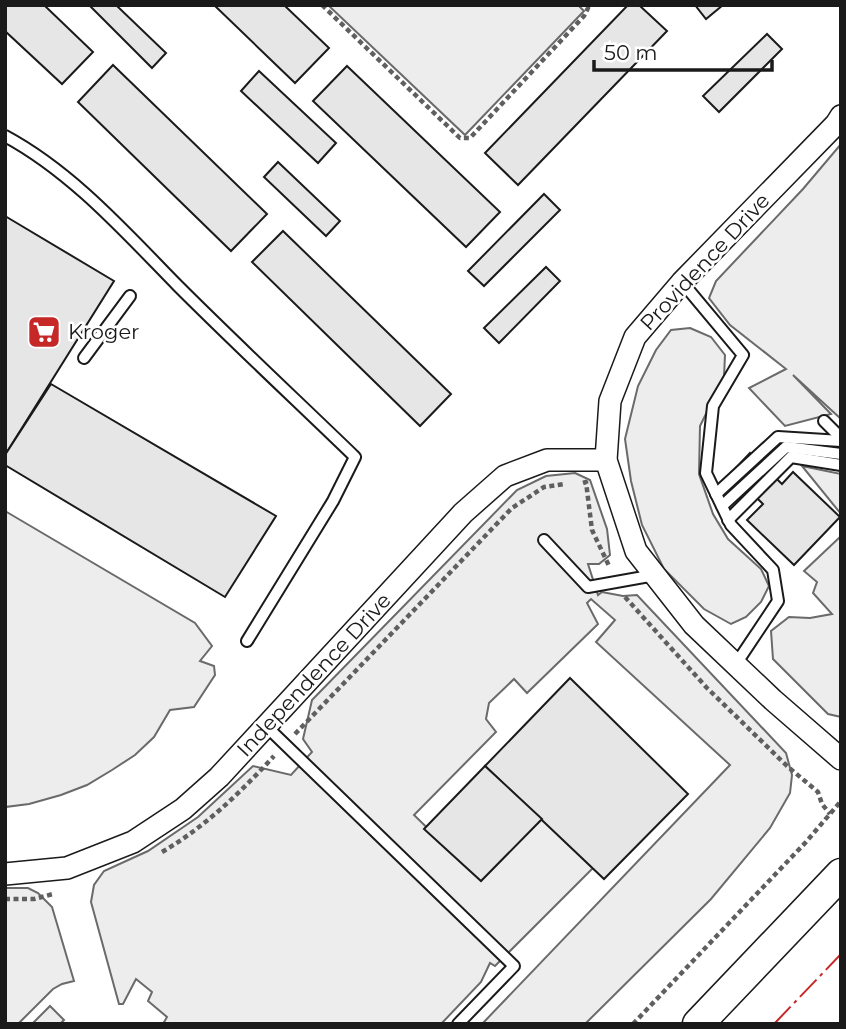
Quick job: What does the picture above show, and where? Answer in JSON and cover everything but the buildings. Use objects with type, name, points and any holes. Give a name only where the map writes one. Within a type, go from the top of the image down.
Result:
[{"type":"main road","points":[[698,1024],[841,874]]},
{"type":"street","name":"Providence Drive","points":[[841,116],[682,282],[635,337],[610,401],[606,460],[636,551],[694,625],[841,759]]},
{"type":"street","name":"Independence Drive","points":[[5,874],[67,868],[133,842],[183,810],[219,778],[463,513],[505,476],[547,460],[606,460]]},
{"type":"lane","points":[[5,136],[30,149],[97,205],[355,457],[333,501],[247,641]]},
{"type":"lane","points":[[682,282],[743,355],[713,406],[706,473],[728,520],[774,570],[778,601],[736,664]]},
{"type":"lane","points":[[84,358],[131,296]]},
{"type":"lane","points":[[824,421],[841,439]]},
{"type":"lane","points":[[716,494],[778,437],[841,439]]},
{"type":"lane","points":[[722,506],[786,447],[841,454]]},
{"type":"lane","points":[[728,520],[791,457],[841,465]]},
{"type":"lane","points":[[544,540],[588,587],[655,575]]},
{"type":"lane","points":[[266,726],[514,966],[458,1024]]},
{"type":"path","points":[[322,5],[460,138],[470,138],[584,16],[588,8],[586,5]]},
{"type":"path","points":[[310,718],[512,508],[544,487],[586,482],[592,530],[623,596],[707,688],[787,766],[815,789],[830,814]]},
{"type":"path","points":[[633,1024],[797,852],[841,801]]},
{"type":"path","points":[[5,899],[34,899]]},
{"type":"shaded area","points":[[328,5],[578,5],[584,11],[465,135]]},
{"type":"shaded area","points":[[841,144],[841,419],[793,375],[831,414],[785,426],[749,388],[786,369],[730,325],[709,298],[716,281],[803,189]]},
{"type":"shaded area","points":[[690,328],[711,337],[725,355],[724,377],[700,426],[699,474],[713,514],[728,539],[761,569],[769,586],[761,602],[746,617],[731,624],[704,609],[664,569],[642,525],[631,481],[625,439],[638,386],[656,350],[671,330]]},
{"type":"shaded area","points":[[802,466],[841,474],[841,514]]},
{"type":"shaded area","points":[[575,473],[590,480],[607,529],[610,555],[599,564],[588,564],[598,595],[602,592],[623,596],[637,595],[786,753],[792,775],[790,793],[770,828],[711,899],[585,1024],[482,1024],[730,765],[596,642],[615,620],[591,599],[587,603],[598,624],[527,693],[514,679],[489,703],[486,719],[496,732],[414,815],[481,880],[542,819],[593,868],[495,966],[490,963],[481,982],[441,1024],[163,1024],[167,1017],[148,1001],[152,992],[136,979],[123,1004],[119,1004],[91,902],[94,885],[104,871],[148,851],[198,817],[253,766],[291,775],[312,752],[303,739],[312,700],[517,490],[546,476]]},
{"type":"shaded area","points":[[5,511],[195,623],[212,646],[200,661],[214,666],[215,675],[194,707],[170,710],[154,737],[135,755],[112,770],[87,785],[61,795],[5,807]]},
{"type":"shaded area","points":[[841,536],[841,717],[828,714],[773,659],[771,631],[789,617],[810,618],[832,614],[813,593],[817,582],[804,571]]},
{"type":"shaded area","points":[[5,888],[28,888],[38,893],[52,907],[74,981],[53,989],[18,1024],[5,1024]]},
{"type":"shaded area","points":[[50,1006],[64,1020],[60,1024],[32,1024]]},
{"type":"power","points":[[774,1024],[841,954]]},
{"type":"place","name":"Kroger","points":[[44,332]]}]
